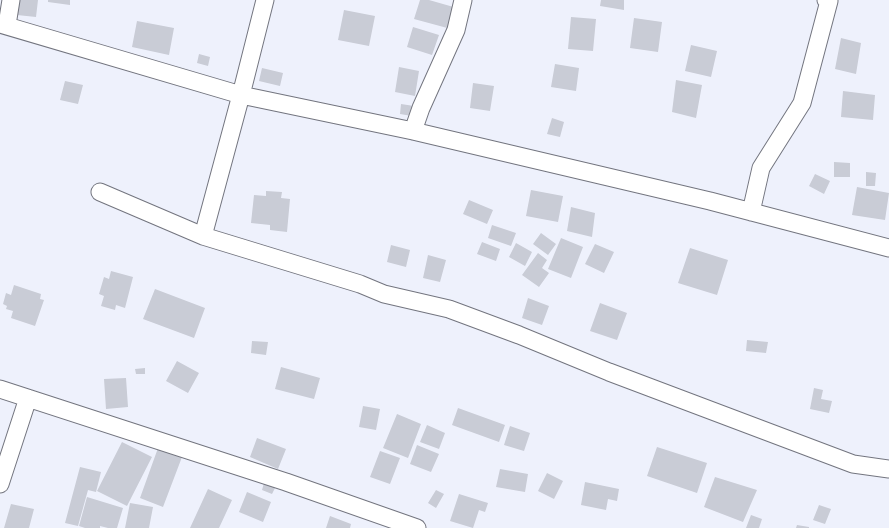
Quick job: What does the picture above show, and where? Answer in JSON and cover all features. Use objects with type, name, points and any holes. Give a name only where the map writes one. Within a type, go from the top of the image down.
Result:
[{"type":"street","points":[[11,0],[3,25],[241,96],[412,131],[702,199],[889,248]]},
{"type":"street","points":[[203,236],[265,0]]},
{"type":"street","points":[[412,131],[456,30],[462,0]]},
{"type":"street","points":[[751,212],[761,168],[802,103],[828,0]]},
{"type":"street","points":[[100,192],[203,236],[360,284],[384,294],[449,309],[520,335],[608,372],[853,464],[889,469]]},
{"type":"street","points":[[0,389],[279,480],[417,528]]},
{"type":"street","points":[[0,484],[28,398]]},
{"type":"building","points":[[19,0],[38,0],[36,17],[17,15]]},
{"type":"building","points":[[48,0],[70,0],[70,5],[48,2]]},
{"type":"building","points":[[420,0],[429,0],[457,8],[451,29],[414,19]]},
{"type":"building","points":[[601,0],[624,0],[624,10],[600,6]]},
{"type":"building","points":[[344,10],[375,16],[369,46],[338,40]]},
{"type":"building","points":[[571,17],[596,19],[593,51],[568,49]]},
{"type":"building","points":[[634,18],[662,22],[658,52],[630,48]]},
{"type":"building","points":[[137,21],[174,28],[169,55],[132,47]]},
{"type":"building","points":[[413,27],[439,35],[432,55],[407,47]]},
{"type":"building","points":[[841,38],[861,43],[856,74],[835,69]]},
{"type":"building","points":[[691,45],[717,51],[711,77],[685,71]]},
{"type":"building","points":[[199,54],[210,57],[208,66],[197,63]]},
{"type":"building","points":[[555,64],[579,68],[576,91],[551,87]]},
{"type":"building","points":[[399,67],[419,71],[415,96],[395,92]]},
{"type":"building","points":[[262,68],[283,73],[280,86],[259,81]]},
{"type":"building","points":[[676,80],[702,85],[696,118],[672,112]]},
{"type":"building","points":[[65,81],[83,85],[78,104],[60,100]]},
{"type":"building","points":[[473,83],[494,86],[490,111],[470,108]]},
{"type":"building","points":[[843,91],[875,95],[873,120],[841,117]]},
{"type":"building","points":[[401,104],[414,106],[412,116],[400,114]]},
{"type":"building","points":[[552,118],[564,122],[560,137],[547,134]]},
{"type":"building","points":[[834,162],[850,163],[850,177],[834,177]]},
{"type":"building","points":[[866,172],[876,173],[875,186],[866,186]]},
{"type":"building","points":[[815,174],[830,181],[824,194],[809,186]]},
{"type":"building","points":[[857,187],[889,193],[885,220],[852,215]]},
{"type":"building","points":[[531,190],[563,196],[558,222],[526,216]]},
{"type":"building","points":[[266,191],[282,192],[281,198],[290,199],[287,232],[270,230],[270,225],[251,223],[254,195],[266,196]]},
{"type":"building","points":[[469,200],[493,210],[487,224],[463,214]]},
{"type":"building","points":[[571,207],[595,213],[592,237],[567,231]]},
{"type":"building","points":[[492,225],[516,233],[511,246],[488,238]]},
{"type":"building","points":[[541,233],[556,244],[548,255],[533,244]]},
{"type":"building","points":[[561,238],[583,247],[571,278],[548,269]]},
{"type":"building","points":[[482,242],[500,249],[496,261],[477,254]]},
{"type":"building","points":[[516,243],[532,252],[525,266],[509,257]]},
{"type":"building","points":[[595,244],[614,252],[604,273],[585,264]]},
{"type":"building","points":[[391,245],[410,250],[406,267],[387,262]]},
{"type":"building","points":[[690,248],[728,260],[717,295],[678,283]]},
{"type":"building","points":[[538,253],[547,260],[542,268],[549,273],[539,287],[522,275]]},
{"type":"building","points":[[428,255],[446,260],[440,282],[423,278]]},
{"type":"building","points":[[111,271],[133,277],[125,308],[116,305],[115,310],[101,306],[104,296],[99,294],[104,277],[109,279]]},
{"type":"building","points":[[14,285],[41,294],[40,299],[44,300],[35,326],[11,318],[13,311],[6,309],[7,306],[3,304],[6,293],[11,295]]},
{"type":"building","points":[[155,289],[205,308],[194,338],[143,319]]},
{"type":"building","points":[[528,298],[549,306],[542,325],[522,318]]},
{"type":"building","points":[[600,303],[627,313],[617,340],[590,331]]},
{"type":"building","points":[[747,340],[768,342],[766,353],[746,351]]},
{"type":"building","points":[[252,341],[268,342],[266,355],[251,353]]},
{"type":"building","points":[[177,361],[199,373],[188,393],[166,381]]},
{"type":"building","points":[[281,367],[320,378],[314,399],[275,389]]},
{"type":"building","points":[[145,368],[145,374],[136,374],[135,369]]},
{"type":"building","points":[[126,378],[128,407],[106,409],[104,379]]},
{"type":"building","points":[[814,388],[823,390],[821,399],[832,401],[829,413],[810,409]]},
{"type":"building","points":[[363,406],[380,409],[376,430],[359,427]]},
{"type":"building","points":[[458,408],[505,425],[499,442],[452,425]]},
{"type":"building","points":[[397,414],[421,424],[408,458],[383,448]]},
{"type":"building","points":[[427,425],[445,433],[439,449],[420,442]]},
{"type":"building","points":[[510,426],[530,433],[524,451],[504,445]]},
{"type":"building","points":[[257,438],[286,449],[278,469],[250,457]]},
{"type":"building","points":[[122,442],[152,457],[127,506],[97,491]]},
{"type":"building","points":[[417,445],[439,454],[431,472],[410,464]]},
{"type":"building","points":[[657,447],[707,463],[697,493],[647,476]]},
{"type":"building","points":[[158,448],[182,457],[163,507],[140,498]]},
{"type":"building","points":[[380,451],[400,458],[390,484],[370,477]]},
{"type":"building","points":[[80,467],[101,472],[96,492],[88,490],[78,526],[65,523]]},
{"type":"building","points":[[500,469],[528,474],[525,492],[496,487]]},
{"type":"building","points":[[547,473],[563,481],[554,499],[538,491]]},
{"type":"building","points":[[715,477],[757,490],[743,522],[704,507]]},
{"type":"building","points":[[585,482],[619,489],[617,501],[608,499],[606,510],[581,505]]},
{"type":"building","points":[[264,483],[275,488],[272,494],[262,490]]},
{"type":"building","points":[[208,489],[232,500],[219,528],[190,528]]},
{"type":"building","points":[[436,490],[444,494],[436,508],[428,503]]},
{"type":"building","points":[[247,492],[271,502],[263,522],[239,512]]},
{"type":"building","points":[[459,494],[488,503],[485,512],[479,510],[473,528],[450,521]]},
{"type":"building","points":[[87,497],[123,508],[117,528],[100,526],[100,528],[85,528],[79,526]]},
{"type":"building","points":[[130,503],[153,507],[149,528],[125,528]]},
{"type":"building","points":[[11,504],[34,509],[29,528],[4,528]]},
{"type":"building","points":[[819,505],[831,509],[825,524],[813,520]]},
{"type":"building","points":[[751,515],[762,519],[759,528],[746,528]]},
{"type":"building","points":[[330,516],[351,524],[350,528],[326,528]]},
{"type":"building","points":[[797,525],[809,527],[809,528],[796,528]]}]
